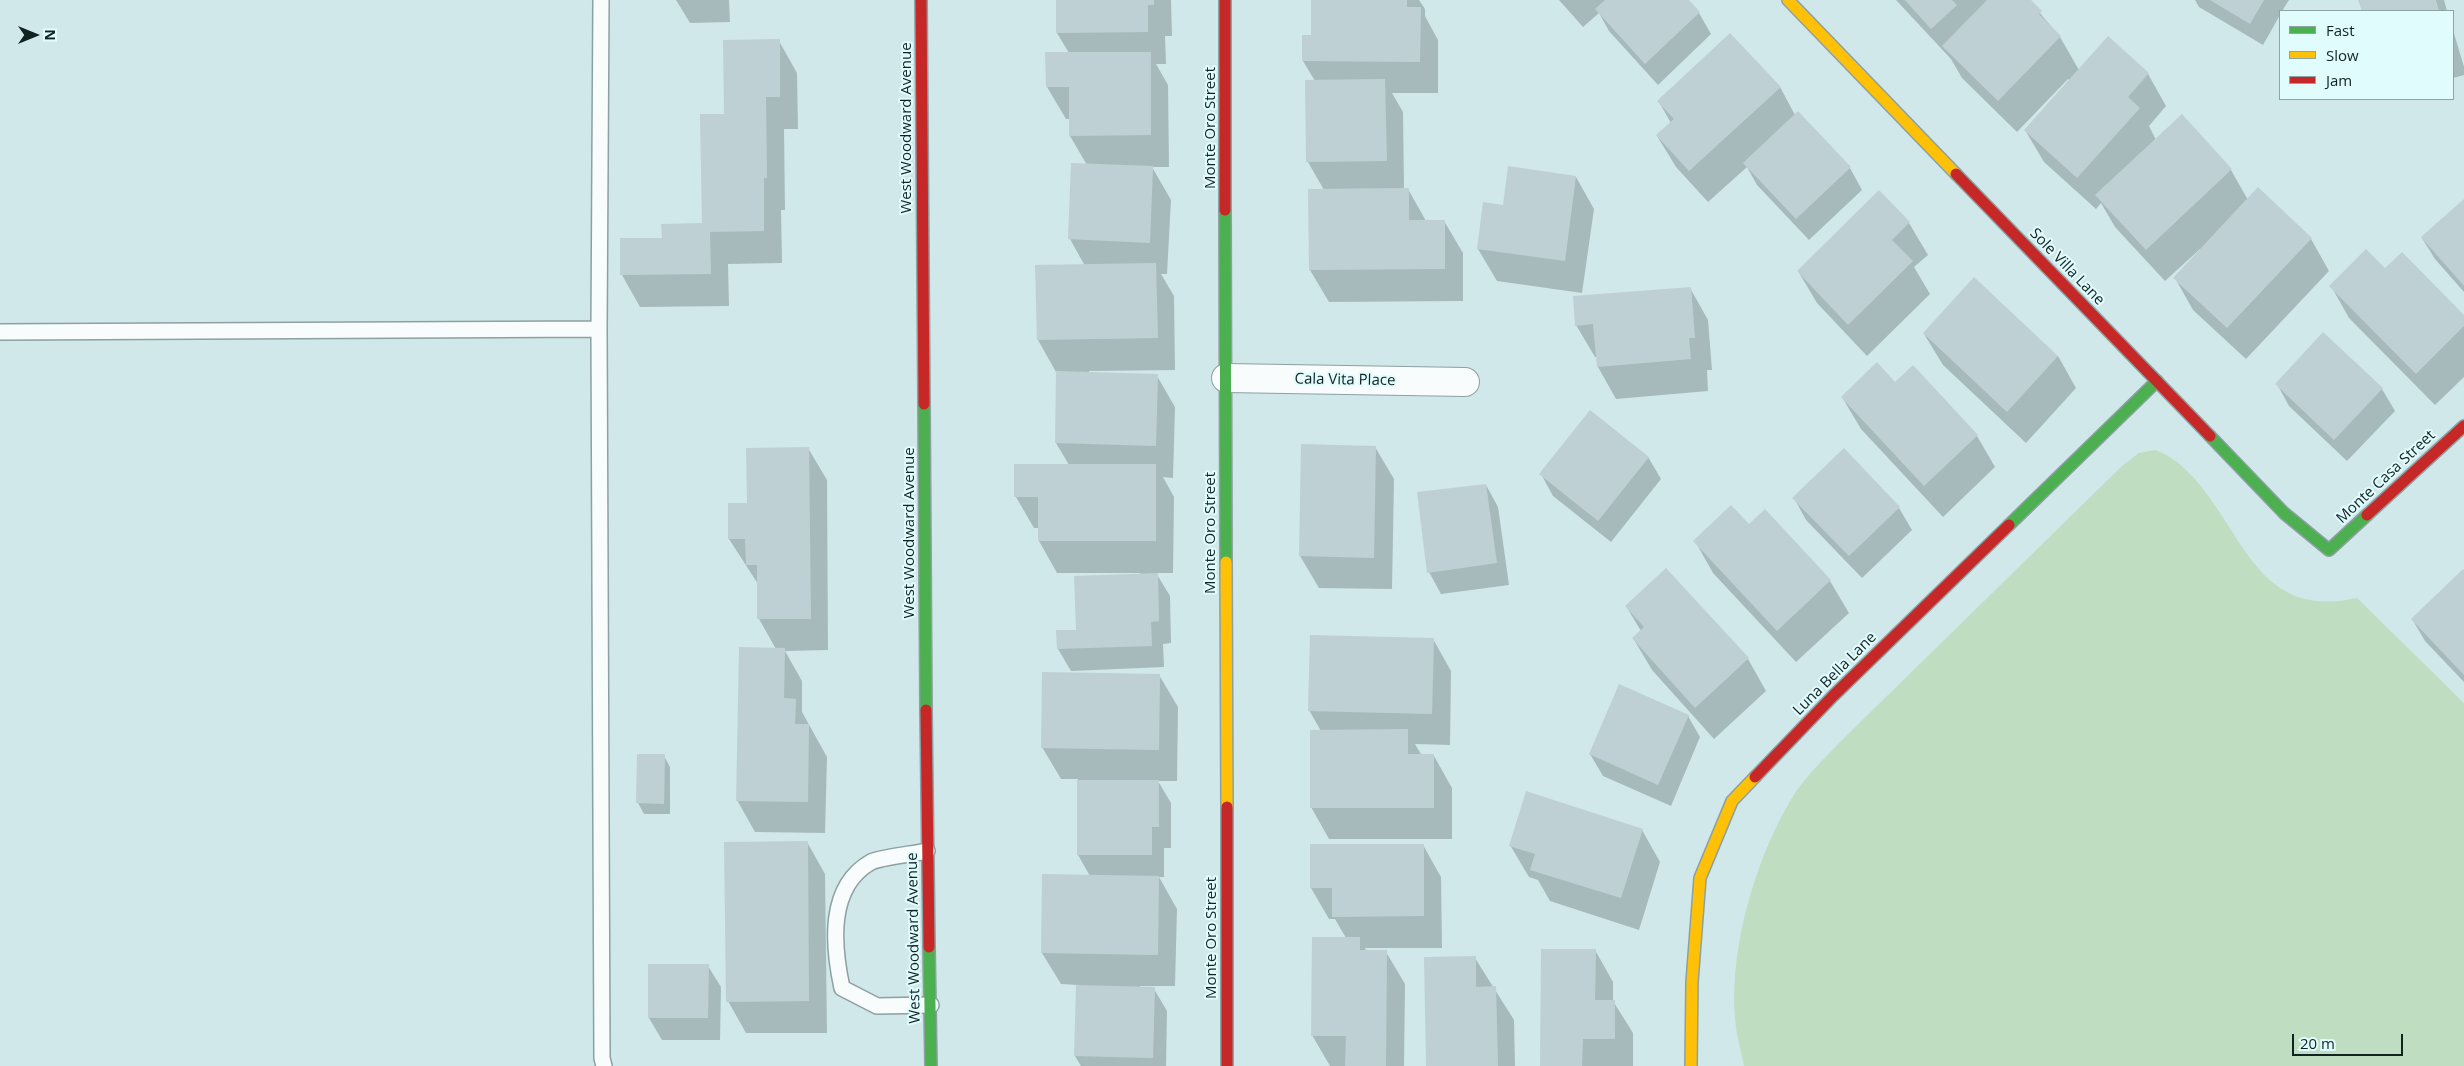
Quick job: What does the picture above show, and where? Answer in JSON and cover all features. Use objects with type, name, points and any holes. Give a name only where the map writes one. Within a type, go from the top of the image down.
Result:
[{"type":"street","name":"West Woodward Avenue","points":[[922,0],[927,851],[931,1066]]},
{"type":"street","name":"Monte Oro Street","points":[[1226,0],[1227,1066]]},
{"type":"street","name":"Sole Villa Lane","points":[[1788,0],[2284,513],[2329,550]]},
{"type":"street","name":"Cala Vita Place","points":[[1226,378],[1465,382]]},
{"type":"street","name":"Luna Bella Lane","points":[[1691,1066],[1692,982],[1700,878],[1732,801],[1833,696],[2156,381]]},
{"type":"street","name":"Monte Casa Street","points":[[2329,550],[2464,426]]},
{"type":"lane","points":[[601,0],[599,330],[602,1058],[604,1066]]},
{"type":"lane","points":[[0,332],[599,330]]},
{"type":"lane","points":[[927,851],[872,862],[848,882],[836,915],[836,960],[842,988],[876,1006],[931,1005]]},
{"type":"green space","points":[[2155,450],[2175,461],[2192,476],[2257,567],[2275,584],[2296,596],[2323,601],[2357,598],[2464,703],[2464,1066],[1744,1066],[1737,1036],[1734,990],[1742,930],[1749,899],[1770,841],[1797,790],[1812,771],[1840,742],[2123,465],[2139,453]]},
{"type":"building","points":[[1056,0],[1154,0],[1154,5],[1148,5],[1148,32],[1056,33]]},
{"type":"building","points":[[1311,0],[1407,0],[1407,7],[1421,7],[1420,62],[1302,61],[1302,35],[1311,35]]},
{"type":"building","points":[[1605,0],[1689,0],[1700,12],[1645,64],[1595,9]]},
{"type":"building","points":[[1905,0],[1952,0],[1957,5],[1931,29]]},
{"type":"building","points":[[1987,0],[2031,0],[2042,11],[2039,14],[2061,36],[1998,101],[1942,46]]},
{"type":"building","points":[[2210,0],[2264,0],[2250,24]]},
{"type":"building","points":[[2358,0],[2436,0],[2439,10],[2362,10]]},
{"type":"building","points":[[1730,33],[1781,87],[1689,171],[1656,135],[1674,119],[1657,101]]},
{"type":"building","points":[[2108,36],[2149,73],[2128,97],[2140,108],[2077,178],[2024,130]]},
{"type":"building","points":[[780,39],[780,97],[766,97],[767,178],[764,178],[764,231],[710,232],[711,274],[620,275],[620,238],[662,238],[661,224],[702,223],[700,114],[724,114],[723,40]]},
{"type":"building","points":[[1045,52],[1151,52],[1151,135],[1069,136],[1069,87],[1046,87]]},
{"type":"building","points":[[1385,79],[1387,161],[1306,162],[1305,80]]},
{"type":"building","points":[[1798,111],[1851,167],[1796,219],[1743,163]]},
{"type":"building","points":[[2182,114],[2232,169],[2146,250],[2095,195]]},
{"type":"building","points":[[1071,163],[1153,166],[1150,243],[1068,239]]},
{"type":"building","points":[[1508,166],[1576,176],[1565,261],[1477,249],[1483,202],[1503,205]]},
{"type":"building","points":[[2258,187],[2312,238],[2227,328],[2173,278]]},
{"type":"building","points":[[1409,188],[1409,220],[1445,220],[1445,269],[1309,270],[1308,189]]},
{"type":"building","points":[[1879,190],[1910,222],[1892,240],[1913,261],[1848,325],[1797,271]]},
{"type":"building","points":[[2464,199],[2464,286],[2421,237]]},
{"type":"building","points":[[2366,249],[2385,268],[2402,252],[2464,315],[2464,326],[2416,374],[2329,286]]},
{"type":"building","points":[[1156,263],[1158,338],[1037,340],[1035,265]]},
{"type":"building","points":[[1974,277],[2058,356],[2007,412],[1923,333]]},
{"type":"building","points":[[1691,287],[1695,338],[1689,338],[1691,359],[1597,367],[1593,324],[1575,326],[1573,296]]},
{"type":"building","points":[[2323,332],[2383,388],[2334,440],[2275,384]]},
{"type":"building","points":[[1877,362],[1895,382],[1913,365],[1978,435],[1924,486],[1841,397]]},
{"type":"building","points":[[1056,371],[1158,374],[1156,446],[1055,443]]},
{"type":"building","points":[[1590,410],[1649,457],[1598,521],[1539,474]]},
{"type":"building","points":[[1301,444],[1376,446],[1374,558],[1299,556]]},
{"type":"building","points":[[809,447],[811,619],[757,619],[757,565],[746,565],[745,539],[728,539],[728,503],[747,503],[746,448]]},
{"type":"building","points":[[1844,448],[1900,507],[1849,556],[1792,498]]},
{"type":"building","points":[[1014,464],[1156,464],[1156,541],[1038,541],[1038,497],[1014,497]]},
{"type":"building","points":[[1486,484],[1497,563],[1427,573],[1417,492]]},
{"type":"building","points":[[1731,505],[1749,524],[1765,509],[1831,580],[1777,631],[1693,541]]},
{"type":"building","points":[[1666,568],[1749,658],[1695,708],[1632,638],[1644,627],[1625,606]]},
{"type":"building","points":[[2464,570],[2464,675],[2411,619]]},
{"type":"building","points":[[1158,573],[1159,621],[1151,622],[1152,646],[1057,649],[1056,630],[1076,630],[1074,576]]},
{"type":"building","points":[[1310,635],[1434,638],[1432,714],[1308,711]]},
{"type":"building","points":[[739,647],[785,648],[784,698],[796,699],[795,724],[809,724],[808,802],[736,801]]},
{"type":"building","points":[[1042,672],[1160,674],[1159,750],[1041,748]]},
{"type":"building","points":[[1619,684],[1689,715],[1658,785],[1589,754]]},
{"type":"building","points":[[1408,729],[1408,754],[1434,754],[1434,808],[1310,808],[1310,730]]},
{"type":"building","points":[[637,754],[665,754],[664,804],[636,803]]},
{"type":"building","points":[[1077,780],[1159,780],[1159,827],[1152,827],[1152,855],[1077,855]]},
{"type":"building","points":[[1526,791],[1643,829],[1621,898],[1530,870],[1535,854],[1509,846]]},
{"type":"building","points":[[808,841],[809,1001],[726,1002],[724,842]]},
{"type":"building","points":[[1310,844],[1424,844],[1424,916],[1332,917],[1332,888],[1310,888]]},
{"type":"building","points":[[1042,874],[1159,876],[1158,955],[1041,953]]},
{"type":"building","points":[[1312,937],[1360,937],[1360,950],[1387,950],[1386,1066],[1345,1066],[1346,1036],[1311,1036]]},
{"type":"building","points":[[1541,949],[1596,949],[1595,1000],[1615,1000],[1615,1039],[1583,1039],[1582,1066],[1540,1066]]},
{"type":"building","points":[[1476,956],[1476,987],[1496,986],[1498,1066],[1426,1066],[1424,957]]},
{"type":"building","points":[[648,964],[709,964],[708,1018],[648,1018]]},
{"type":"building","points":[[1076,985],[1155,987],[1153,1058],[1074,1056]]},
{"type":"traffic: fast","points":[[1225,210],[1226,562]]},
{"type":"traffic: fast","points":[[2009,525],[2157,381]]},
{"type":"traffic: fast","points":[[924,404],[926,710]]},
{"type":"traffic: fast","points":[[2210,436],[2284,513],[2329,550],[2367,515]]},
{"type":"traffic: fast","points":[[929,947],[931,1066]]},
{"type":"traffic: slow","points":[[1788,0],[1956,174]]},
{"type":"traffic: slow","points":[[1226,562],[1227,807]]},
{"type":"traffic: slow","points":[[1691,1066],[1692,982],[1700,878],[1732,801],[1755,777]]},
{"type":"traffic: jam","points":[[921,0],[924,404]]},
{"type":"traffic: jam","points":[[1225,0],[1225,210]]},
{"type":"traffic: jam","points":[[1956,174],[2210,436]]},
{"type":"traffic: jam","points":[[2367,515],[2464,426]]},
{"type":"traffic: jam","points":[[1755,777],[1833,696],[2009,525]]},
{"type":"traffic: jam","points":[[926,710],[929,947]]},
{"type":"traffic: jam","points":[[1227,807],[1227,1066]]}]
